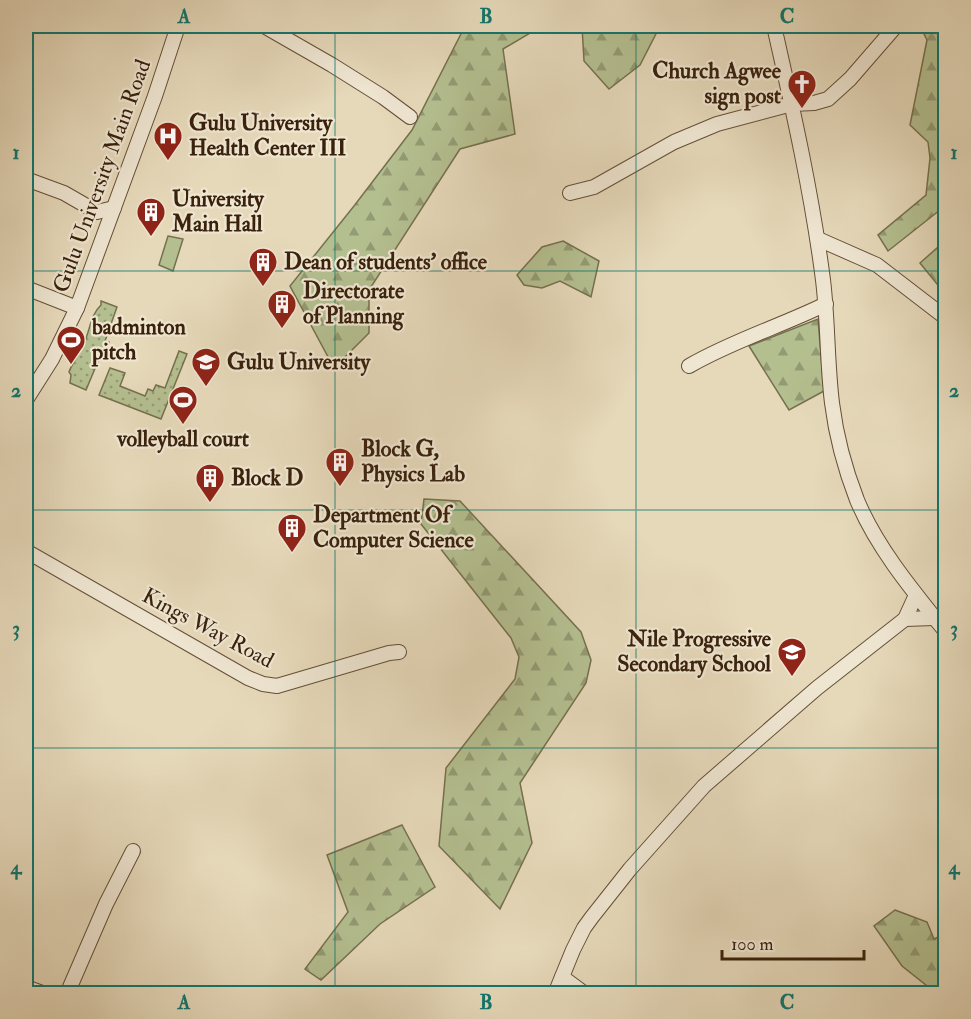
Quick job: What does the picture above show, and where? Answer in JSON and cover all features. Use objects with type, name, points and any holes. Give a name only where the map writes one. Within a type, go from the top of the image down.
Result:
[{"type":"street","name":"Gulu University Main Road","points":[[26,400],[52,359],[76,308],[178,26]]},
{"type":"street","points":[[264,26],[332,64],[410,117]]},
{"type":"street","points":[[774,26],[792,104],[818,239],[826,304],[836,432],[857,499],[867,520],[898,573],[945,632]]},
{"type":"street","points":[[570,193],[594,187],[674,142],[717,124],[792,104],[814,103],[828,99],[850,79],[896,26]]},
{"type":"street","points":[[26,179],[64,193],[96,212],[114,208]]},
{"type":"street","points":[[818,239],[877,265],[945,318]]},
{"type":"street","points":[[26,288],[76,308]]},
{"type":"street","points":[[689,366],[708,355],[826,304]]},
{"type":"street","name":"Kings Way Road","points":[[26,551],[262,684],[277,686],[399,652]]},
{"type":"street","points":[[555,993],[584,928],[638,860],[704,786],[817,688],[905,619],[916,595]]},
{"type":"street","points":[[905,619],[934,618]]},
{"type":"street","points":[[67,993],[106,904],[133,851]]},
{"type":"street","points":[[562,977],[585,993]]},
{"type":"street","points":[[26,987],[45,993]]},
{"type":"green space","points":[[465,26],[542,26],[503,49],[515,134],[460,149],[369,290],[369,333],[334,368],[290,286],[412,130]]},
{"type":"green space","points":[[582,26],[660,26],[640,65],[609,89],[584,61]]},
{"type":"green space","points":[[920,26],[945,26],[945,206],[888,251],[878,235],[926,195],[930,158],[928,142],[910,125],[927,40]]},
{"type":"green space","points":[[168,236],[183,239],[173,271],[159,265]]},
{"type":"green space","points":[[563,241],[599,261],[591,297],[560,281],[542,288],[524,285],[517,275],[542,247]]},
{"type":"green space","points":[[945,241],[945,277],[937,284],[920,263]]},
{"type":"green space","points":[[101,301],[117,307],[105,341],[109,342],[103,360],[99,359],[86,390],[70,383],[69,372]]},
{"type":"green space","points":[[818,319],[824,391],[789,410],[749,346]]},
{"type":"green space","points":[[179,351],[187,354],[161,419],[99,395],[110,368],[125,373],[120,386],[145,396],[148,389],[153,391],[156,385],[165,388]]},
{"type":"green space","points":[[424,499],[460,501],[581,632],[591,660],[586,683],[520,783],[532,843],[500,909],[439,846],[446,768],[515,679],[519,657],[511,638],[421,524]]},
{"type":"green space","points":[[402,825],[435,887],[380,924],[321,980],[305,969],[348,912],[327,855]]},
{"type":"green space","points":[[895,910],[927,922],[934,939],[945,934],[945,993],[936,993],[902,966],[874,926]]},
{"type":"place","name":"Church Agwee sign post","points":[[802,110]]},
{"type":"place","name":"Gulu University Health Center III","points":[[168,162]]},
{"type":"place","name":"University Main Hall","points":[[151,238]]},
{"type":"place","name":"Dean of students' office","points":[[263,288]]},
{"type":"place","name":"Directorate of Planning","points":[[282,330]]},
{"type":"place","name":"badminton pitch","points":[[71,366]]},
{"type":"place","name":"Gulu University","points":[[206,388]]},
{"type":"place","name":"volleyball court","points":[[183,426]]},
{"type":"place","name":"Block G, Physics Lab","points":[[340,488]]},
{"type":"place","name":"Block D","points":[[210,504]]},
{"type":"place","name":"Department Of Computer Science","points":[[292,554]]},
{"type":"place","name":"Nile Progressive Secondary School","points":[[792,678]]}]
